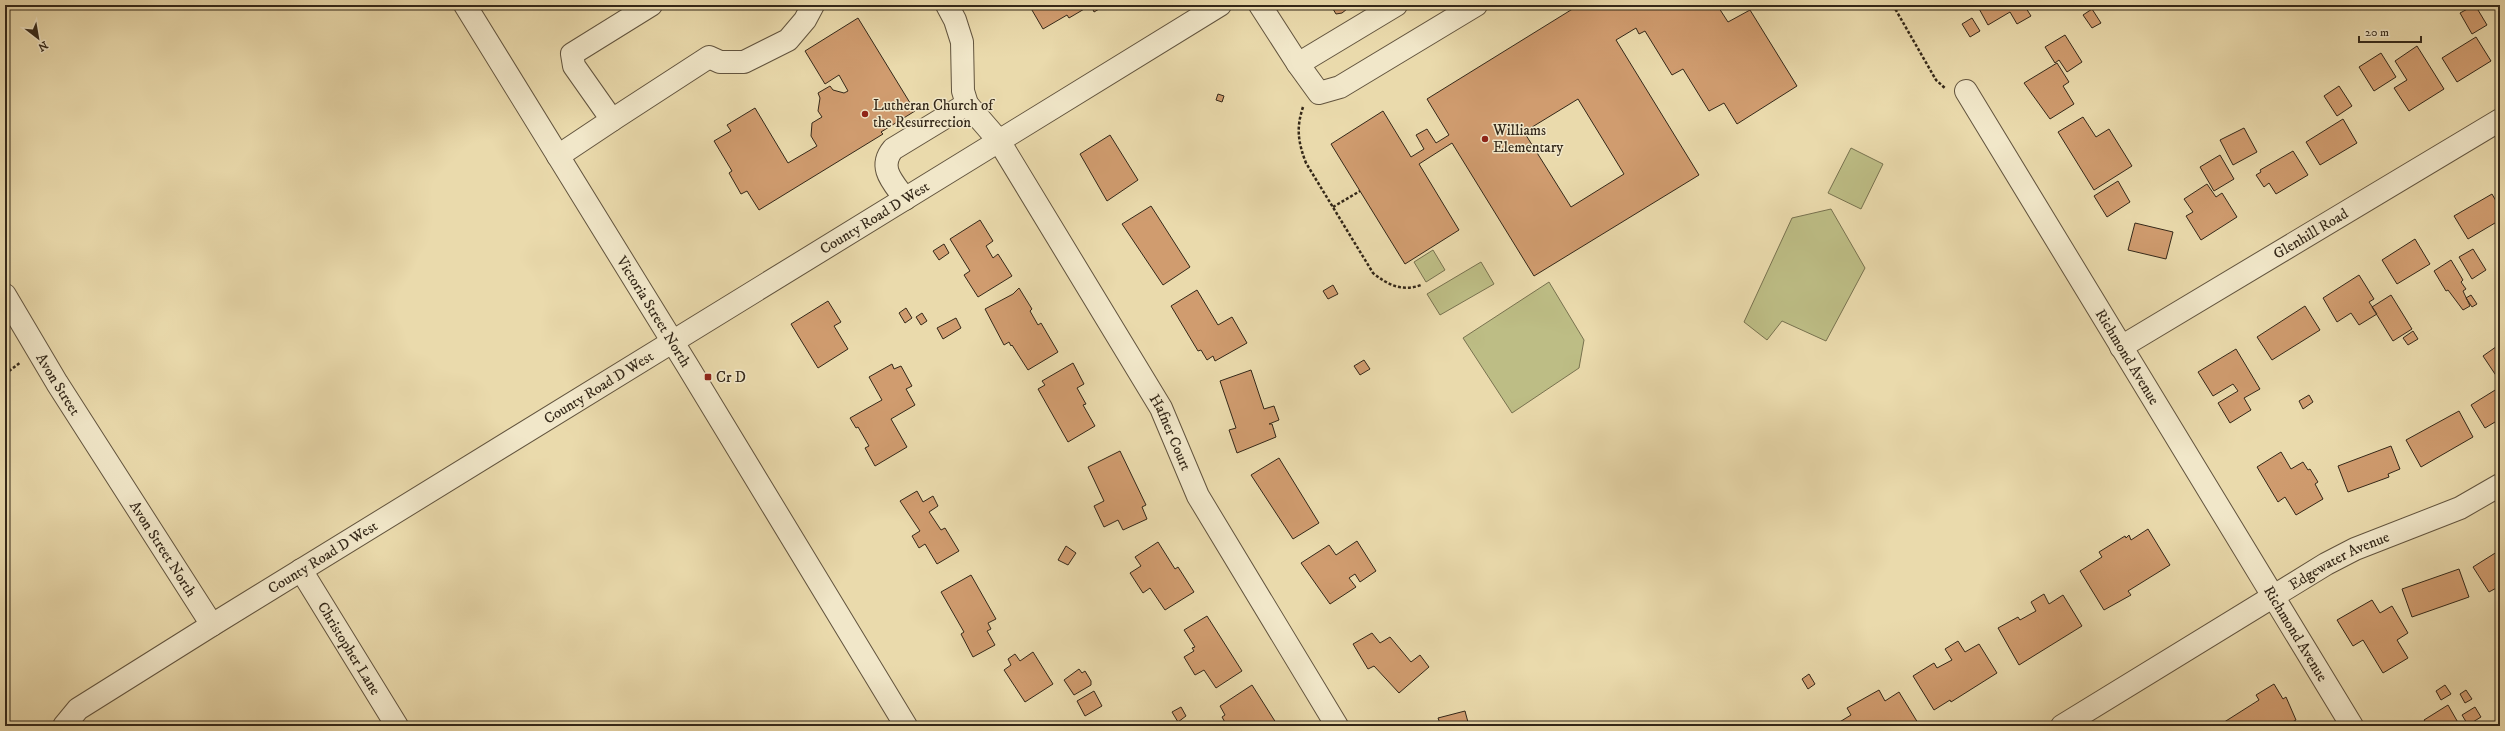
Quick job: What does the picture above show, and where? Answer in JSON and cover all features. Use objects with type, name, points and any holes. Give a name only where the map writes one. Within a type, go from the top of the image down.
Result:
[{"type":"street","name":"Victoria Street North","points":[[465,5],[673,342],[906,726]]},
{"type":"street","points":[[612,120],[574,66],[572,54],[651,5]]},
{"type":"street","points":[[558,156],[709,57],[720,62],[744,62],[788,40],[805,20],[813,5]]},
{"type":"street","points":[[905,199],[887,174],[885,166],[887,156],[893,149],[968,104],[962,90],[962,42],[955,20],[947,5]]},
{"type":"street","name":"County Road D West","points":[[64,726],[78,709],[212,625],[1220,5]]},
{"type":"street","points":[[1260,5],[1298,64],[1319,93],[1340,87],[1476,5]]},
{"type":"street","points":[[1298,64],[1396,5]]},
{"type":"street","name":"Richmond Avenue","points":[[1966,90],[2121,348],[2352,726]]},
{"type":"street","name":"Hafner Court","points":[[968,104],[999,141],[1161,408],[1198,496],[1337,726]]},
{"type":"street","name":"Glenhill Road","points":[[2121,348],[2500,120]]},
{"type":"street","name":"Avon Street","points":[[5,295],[114,474]]},
{"type":"street","name":"Avon Street North","points":[[114,474],[212,625]]},
{"type":"street","name":"Edgewater Avenue","points":[[2062,726],[2273,597],[2355,549],[2460,508],[2500,485]]},
{"type":"street","name":"Christopher Lane","points":[[301,570],[397,726]]},
{"type":"path","points":[[1892,5],[1936,80],[1947,90],[1966,90]]},
{"type":"path","points":[[1304,101],[1298,123],[1298,143],[1306,162],[1373,273],[1385,283],[1398,288],[1410,290],[1422,285]]},
{"type":"path","points":[[1333,207],[1360,191]]},
{"type":"green space","points":[[1851,148],[1883,164],[1861,209],[1828,193]]},
{"type":"green space","points":[[1831,209],[1865,268],[1826,341],[1782,321],[1767,340],[1744,322],[1792,218]]},
{"type":"green space","points":[[1433,250],[1445,270],[1426,282],[1414,262]]},
{"type":"green space","points":[[1481,262],[1494,284],[1440,315],[1427,294]]},
{"type":"green space","points":[[1549,282],[1584,340],[1579,368],[1512,413],[1463,338]]},
{"type":"building","points":[[1029,5],[1091,5],[1069,18],[1067,15],[1043,29]]},
{"type":"building","points":[[1091,5],[1106,5],[1094,12]]},
{"type":"building","points":[[1338,5],[1352,5],[1342,13],[1336,14],[1333,9]]},
{"type":"building","name":"Williams Elementary","points":[[1579,5],[1717,5],[1728,22],[1750,10],[1797,86],[1737,124],[1724,103],[1709,111],[1683,69],[1672,75],[1645,31],[1639,34],[1636,28],[1616,40],[1699,175],[1534,276],[1452,143],[1419,164],[1459,230],[1405,264],[1331,144],[1383,111],[1411,157],[1424,149],[1416,135],[1427,129],[1436,143],[1449,135],[1427,99]],"holes":[[[1578,99],[1624,174],[1571,207],[1524,132]]]},
{"type":"building","points":[[1977,5],[2024,5],[2031,16],[2017,24],[2010,12],[1988,25]]},
{"type":"building","points":[[2475,5],[2487,25],[2472,34],[2460,13]]},
{"type":"building","points":[[2092,9],[2101,23],[2092,28],[2083,15]]},
{"type":"building","name":"Lutheran Church of the Resurrection","points":[[858,18],[915,111],[881,132],[883,134],[759,210],[747,191],[741,194],[729,173],[732,171],[714,141],[731,131],[727,125],[755,108],[788,163],[817,146],[811,136],[812,123],[822,117],[818,111],[820,98],[818,93],[830,86],[833,90],[844,93],[848,91],[839,75],[825,84],[805,51]]},
{"type":"building","points":[[1972,18],[1980,31],[1970,37],[1962,24]]},
{"type":"building","points":[[2065,35],[2082,62],[2067,72],[2059,60],[2055,63],[2045,47]]},
{"type":"building","points":[[2476,37],[2491,61],[2457,82],[2442,58]]},
{"type":"building","points":[[2417,46],[2444,89],[2409,111],[2394,88],[2407,80],[2395,61]]},
{"type":"building","points":[[2381,53],[2396,77],[2374,91],[2359,67]]},
{"type":"building","points":[[2057,63],[2069,82],[2063,86],[2074,104],[2050,119],[2024,83]]},
{"type":"building","points":[[2339,86],[2352,106],[2337,116],[2324,96]]},
{"type":"building","points":[[1218,94],[1224,96],[1222,102],[1216,100]]},
{"type":"building","points":[[2083,117],[2096,137],[2109,129],[2132,166],[2094,190],[2058,132]]},
{"type":"building","points":[[2343,119],[2357,143],[2320,165],[2306,142]]},
{"type":"building","points":[[2244,128],[2257,152],[2233,165],[2220,140]]},
{"type":"building","points":[[1110,135],[1138,180],[1107,201],[1080,154]]},
{"type":"building","points":[[2293,151],[2308,175],[2276,194],[2269,183],[2264,187],[2256,175],[2261,172],[2260,170]]},
{"type":"building","points":[[2220,155],[2234,179],[2214,191],[2200,167]]},
{"type":"building","points":[[2118,181],[2130,202],[2107,217],[2094,196]]},
{"type":"building","points":[[2207,184],[2216,197],[2222,193],[2237,217],[2201,240],[2186,216],[2193,212],[2184,199]]},
{"type":"building","points":[[2492,194],[2500,208],[2500,220],[2468,239],[2454,216]]},
{"type":"building","points":[[1151,206],[1190,267],[1163,285],[1122,224]]},
{"type":"building","points":[[980,220],[993,241],[986,246],[993,258],[998,254],[1012,276],[978,297],[964,275],[970,271],[950,239]]},
{"type":"building","points":[[2135,223],[2173,232],[2166,259],[2128,250]]},
{"type":"building","points":[[2415,239],[2430,264],[2397,284],[2382,260]]},
{"type":"building","points":[[944,244],[949,253],[939,260],[933,251]]},
{"type":"building","points":[[2473,249],[2486,270],[2472,279],[2459,257]]},
{"type":"building","points":[[2451,260],[2463,280],[2461,282],[2466,289],[2463,291],[2470,306],[2463,310],[2448,290],[2446,291],[2434,271]]},
{"type":"building","points":[[2359,275],[2374,299],[2369,302],[2377,314],[2359,325],[2351,313],[2337,322],[2323,298]]},
{"type":"building","points":[[1333,285],[1338,294],[1328,299],[1323,291]]},
{"type":"building","points":[[1019,288],[1032,309],[1030,311],[1038,325],[1041,323],[1058,352],[1028,370],[1012,345],[1011,346],[1009,342],[1004,345],[985,309],[1013,294]]},
{"type":"building","points":[[1197,290],[1218,325],[1232,317],[1247,343],[1215,361],[1213,356],[1207,360],[1201,350],[1198,351],[1171,306]]},
{"type":"building","points":[[2391,295],[2412,329],[2393,341],[2372,307]]},
{"type":"building","points":[[2471,295],[2477,304],[2472,307],[2466,298]]},
{"type":"building","points":[[828,301],[841,322],[834,326],[848,349],[818,368],[791,324]]},
{"type":"building","points":[[2305,306],[2320,330],[2272,360],[2257,337]]},
{"type":"building","points":[[906,308],[912,318],[905,323],[899,313]]},
{"type":"building","points":[[922,313],[927,321],[921,325],[916,317]]},
{"type":"building","points":[[956,318],[961,328],[943,339],[937,328]]},
{"type":"building","points":[[2413,331],[2418,339],[2408,345],[2403,338]]},
{"type":"building","points":[[2500,344],[2500,380],[2499,380],[2483,356]]},
{"type":"building","points":[[2236,349],[2260,389],[2244,398],[2251,410],[2230,423],[2218,403],[2238,391],[2233,384],[2213,396],[2198,372]]},
{"type":"building","points":[[1364,360],[1370,369],[1360,375],[1354,366]]},
{"type":"building","points":[[1073,363],[1084,384],[1077,388],[1086,404],[1083,405],[1095,426],[1068,442],[1038,389],[1045,385],[1042,381]]},
{"type":"building","points":[[892,364],[894,369],[901,366],[912,386],[906,389],[915,405],[891,419],[907,447],[875,466],[865,448],[869,446],[858,427],[856,428],[850,418],[882,400],[869,377]]},
{"type":"building","points":[[1251,370],[1264,409],[1274,406],[1279,420],[1269,424],[1272,424],[1276,437],[1237,453],[1229,430],[1236,428],[1220,381]]},
{"type":"building","points":[[2500,387],[2500,419],[2485,428],[2471,405]]},
{"type":"building","points":[[2309,395],[2313,402],[2303,409],[2299,401]]},
{"type":"building","points":[[2459,411],[2473,437],[2421,467],[2406,440]]},
{"type":"building","points":[[2391,446],[2400,469],[2388,474],[2389,477],[2348,492],[2338,466]]},
{"type":"building","points":[[1120,451],[1146,505],[1142,507],[1147,519],[1123,530],[1118,520],[1104,527],[1094,506],[1104,501],[1088,467]]},
{"type":"building","points":[[2281,452],[2291,469],[2303,462],[2308,470],[2310,469],[2318,482],[2315,484],[2323,499],[2296,515],[2285,497],[2278,502],[2257,467]]},
{"type":"building","points":[[1279,458],[1319,523],[1293,539],[1251,475]]},
{"type":"building","points":[[917,491],[923,502],[933,496],[938,506],[929,512],[941,530],[945,528],[959,551],[937,564],[925,544],[919,548],[912,536],[920,531],[900,501]]},
{"type":"building","points":[[2148,529],[2170,565],[2128,591],[2131,595],[2104,610],[2080,571],[2102,557],[2099,552],[2125,536],[2126,538],[2129,535],[2131,540]]},
{"type":"building","points":[[1357,541],[1376,571],[1360,582],[1355,574],[1349,578],[1356,587],[1330,604],[1301,563],[1329,545],[1336,555]]},
{"type":"building","points":[[1158,542],[1175,569],[1178,567],[1194,592],[1165,610],[1150,588],[1143,593],[1130,573],[1141,566],[1135,557]]},
{"type":"building","points":[[1066,546],[1076,553],[1068,565],[1058,560]]},
{"type":"building","points":[[2500,550],[2500,586],[2489,592],[2473,567]]},
{"type":"building","points":[[2459,569],[2469,597],[2412,617],[2402,589]]},
{"type":"building","points":[[971,575],[996,619],[988,623],[991,629],[987,631],[995,645],[973,657],[961,634],[964,632],[941,592]]},
{"type":"building","points":[[2044,594],[2049,604],[2063,595],[2082,626],[2019,665],[1998,628],[2018,617],[2020,620],[2036,611],[2031,602]]},
{"type":"building","points":[[2372,600],[2380,613],[2392,606],[2408,633],[2397,640],[2408,658],[2383,673],[2363,640],[2353,646],[2337,620]]},
{"type":"building","points":[[1207,616],[1242,671],[1216,688],[1204,670],[1195,675],[1184,657],[1194,651],[1192,648],[1195,647],[1184,630]]},
{"type":"building","points":[[1372,633],[1380,643],[1390,637],[1411,662],[1420,655],[1429,667],[1399,693],[1374,666],[1368,669],[1353,644]]},
{"type":"building","points":[[1958,641],[1965,652],[1979,644],[1997,673],[1951,702],[1950,700],[1934,710],[1913,676],[1934,663],[1937,668],[1952,660],[1945,649]]},
{"type":"building","points":[[1033,652],[1053,684],[1025,702],[1004,670],[1011,665],[1008,659],[1015,654],[1020,661]]},
{"type":"building","points":[[1079,669],[1082,673],[1085,671],[1091,681],[1091,685],[1074,695],[1064,680]]},
{"type":"building","points":[[1809,674],[1815,684],[1808,689],[1802,679]]},
{"type":"building","points":[[2274,684],[2283,699],[2286,697],[2296,720],[2285,726],[2218,726],[2259,700],[2256,695]]},
{"type":"building","points":[[1252,685],[1278,726],[1227,726],[1222,717],[1225,715],[1220,706]]},
{"type":"building","points":[[2445,685],[2451,694],[2441,700],[2436,691]]},
{"type":"building","points":[[1879,690],[1885,701],[1899,692],[1918,723],[1913,726],[1833,726],[1851,715],[1847,708]]},
{"type":"building","points":[[2466,690],[2472,699],[2465,703],[2460,694]]},
{"type":"building","points":[[1094,691],[1102,706],[1085,716],[1077,701]]},
{"type":"building","points":[[2448,705],[2460,726],[2428,726],[2424,720]]},
{"type":"building","points":[[1181,707],[1186,716],[1178,722],[1172,712]]},
{"type":"building","points":[[2475,707],[2481,717],[2468,725],[2462,715]]},
{"type":"building","points":[[1465,711],[1469,726],[1441,726],[1438,718]]},
{"type":"place","name":"Lutheran Church of the Resurrection","points":[[865,114]]},
{"type":"place","name":"Williams Elementary","points":[[1485,139]]},
{"type":"place","name":"Cr D","points":[[708,377]]}]
